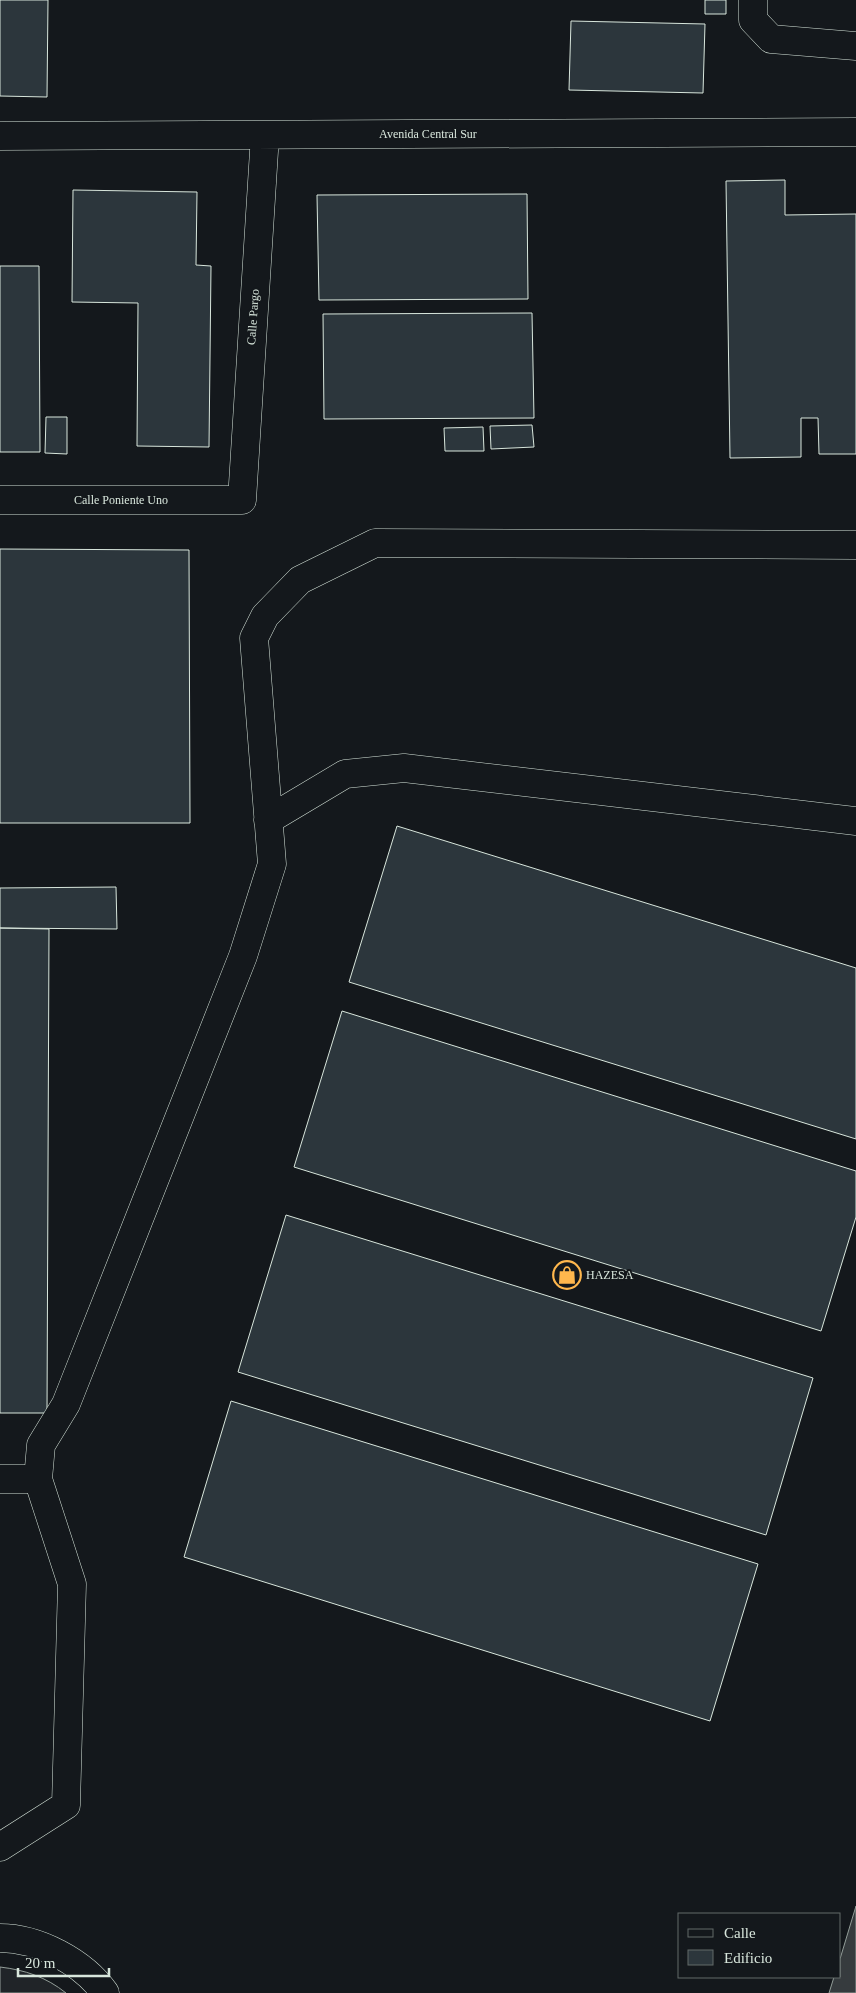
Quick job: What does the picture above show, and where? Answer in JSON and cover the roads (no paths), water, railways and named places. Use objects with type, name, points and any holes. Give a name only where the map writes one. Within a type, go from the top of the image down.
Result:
[{"type":"street","points":[[753,0],[753,20],[771,39],[856,46]]},
{"type":"street","name":"Avenida Central Sur","points":[[0,136],[856,132]]},
{"type":"street","name":"Calle Pargo","points":[[242,500],[265,134]]},
{"type":"street","name":"Calle Poniente Uno","points":[[0,500],[242,500]]},
{"type":"street","points":[[0,1847],[66,1805],[72,1584],[38,1480],[41,1445],[66,1404],[243,956],[272,864],[254,638],[265,616],[300,580],[375,543],[856,545]]},
{"type":"street","points":[[268,820],[345,774],[404,768],[856,821]]},
{"type":"street","points":[[0,1480],[38,1480]]},
{"type":"street","points":[[0,1938],[12,1938],[57,1953],[96,1980],[105,1993]]},
{"type":"place","name":"HAZESA","points":[[567,1275]]}]
